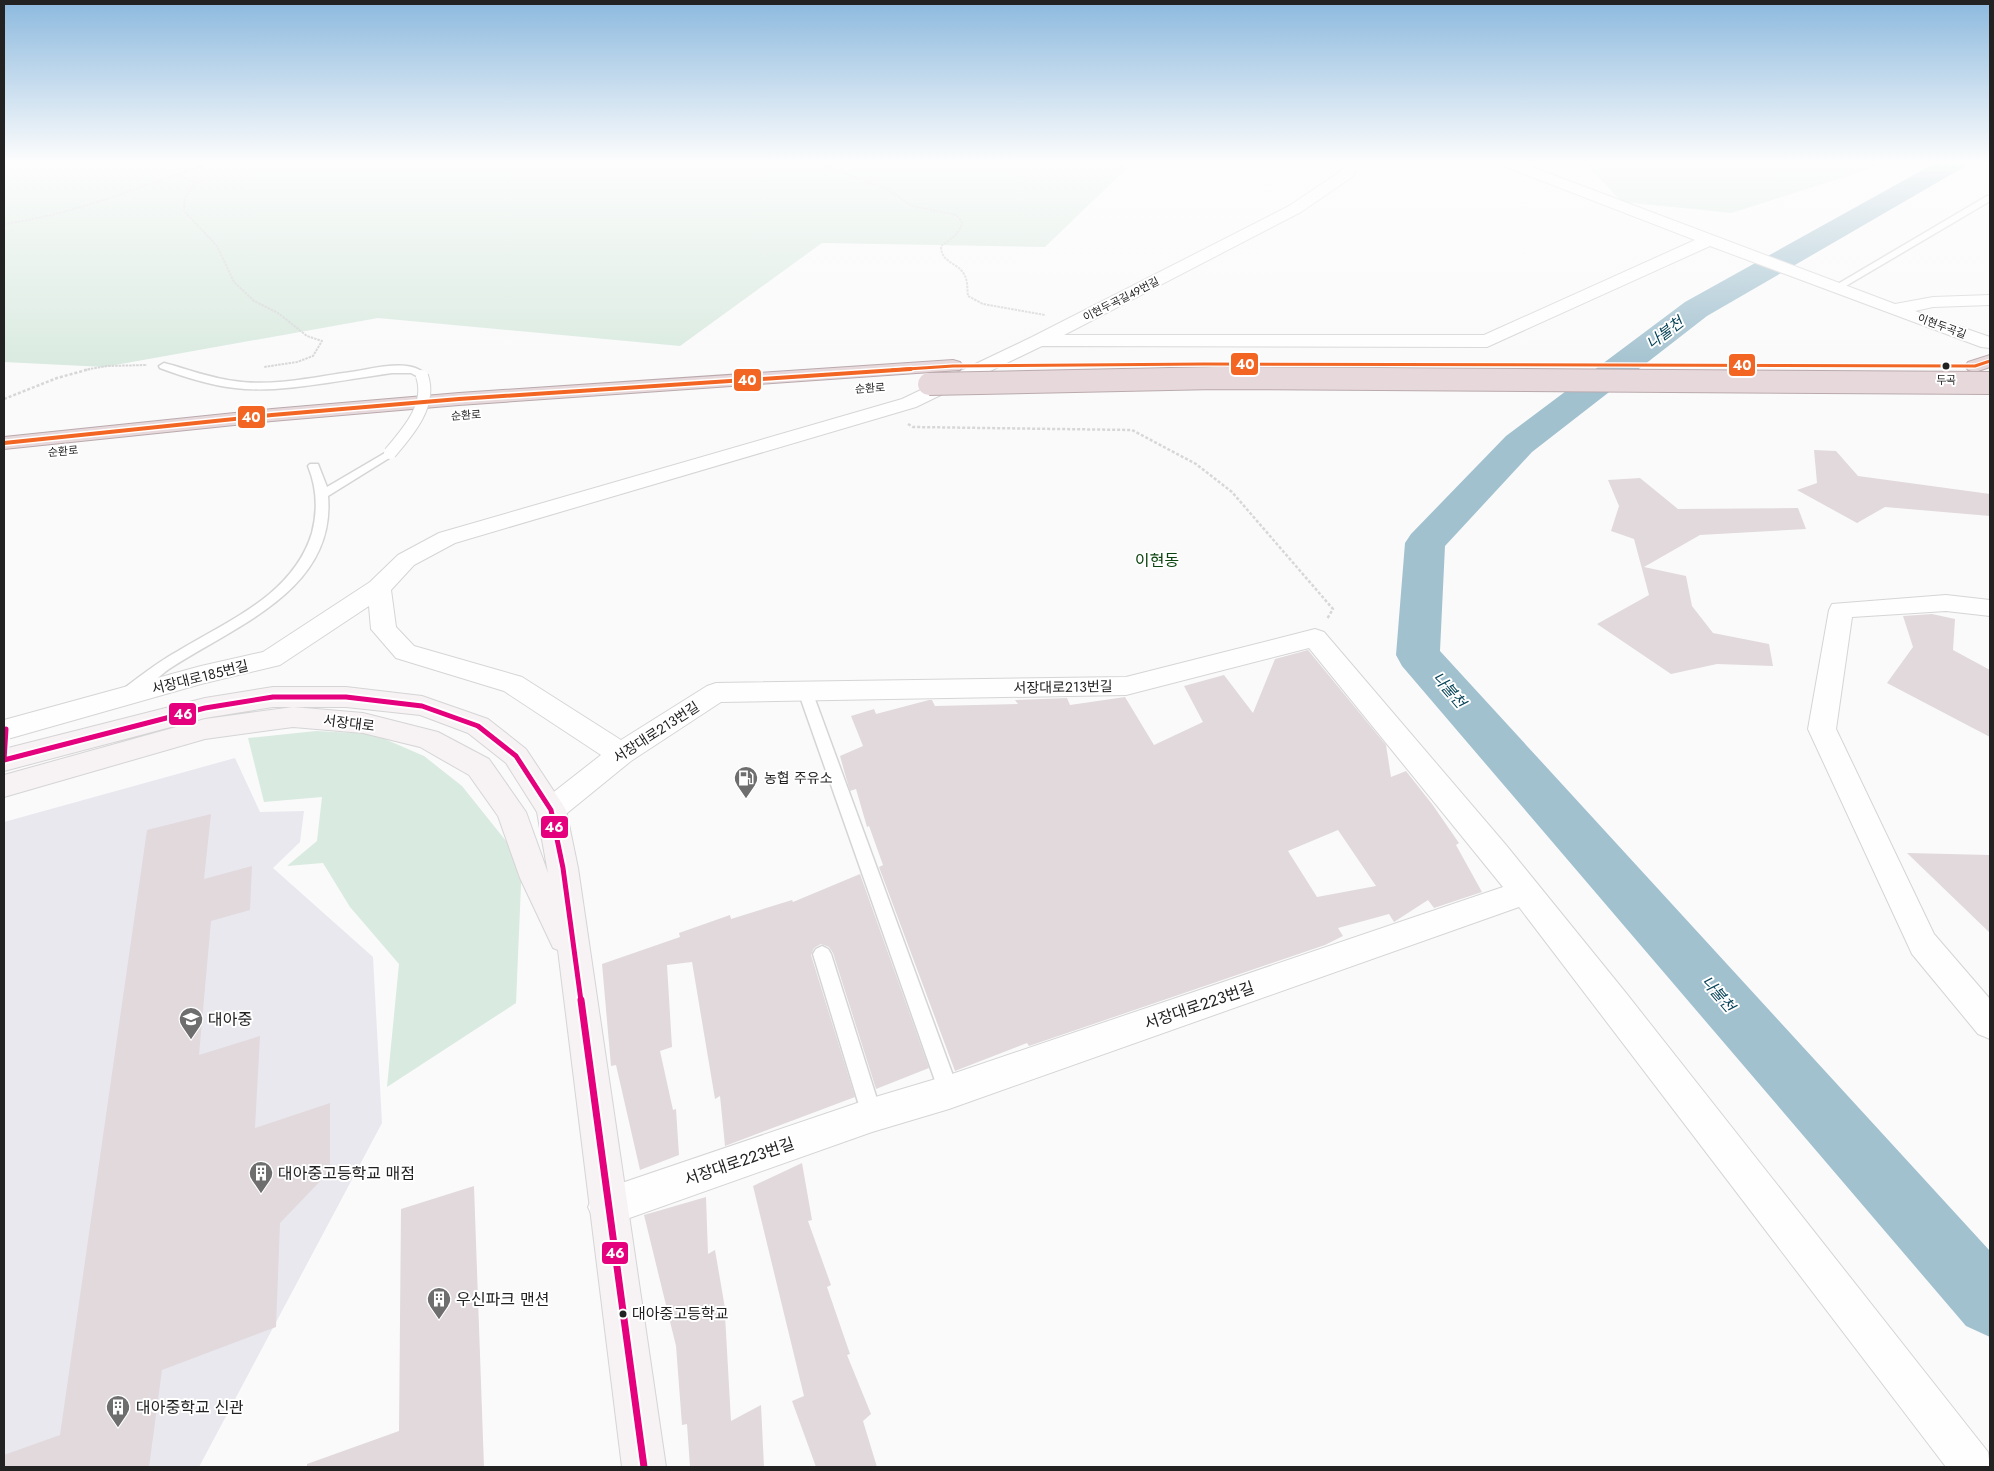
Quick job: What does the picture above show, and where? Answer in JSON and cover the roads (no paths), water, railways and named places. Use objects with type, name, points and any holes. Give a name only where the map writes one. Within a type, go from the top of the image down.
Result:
[{"type":"highway","name":"순환로","points":[[4,443],[272,415],[459,400],[953,366],[1986,359]]},
{"type":"highway","name":"순환로","points":[[4,457],[450,416],[929,384],[1216,378],[1964,382]]},
{"type":"highway","points":[[1964,382],[1990,383]]},
{"type":"highway","points":[[1964,382],[1990,388]]},
{"type":"street","name":"이현두곡길49번길","points":[[887,409],[909,403],[1039,341],[1253,231]]},
{"type":"street","points":[[1686,231],[1710,240]]},
{"type":"street","points":[[1039,341],[1486,341],[1710,240]]},
{"type":"street","name":"이현두곡길","points":[[1710,240],[1832,287],[1896,309],[1986,359]]},
{"type":"street","name":"이현두곡길","points":[[1896,309],[1933,302],[1990,300]]},
{"type":"street","name":"서장대로185번길","points":[[5,742],[123,697],[271,659],[379,588],[406,560],[447,538],[887,409]]},
{"type":"street","points":[[379,588],[384,629],[405,652],[512,684],[621,754]]},
{"type":"street","points":[[1990,608],[1946,603],[1841,610],[1822,729],[1923,944],[1990,1023]]},
{"type":"street","name":"서장대로213번길","points":[[551,810],[621,754],[716,693],[1126,686],[1315,638],[1525,892]]},
{"type":"street","name":"서장대로","points":[[5,742],[273,697],[346,696],[422,706],[478,726],[516,756],[551,810],[563,868],[607,1208],[644,1467]]},
{"type":"street","name":"서장대로","points":[[4,786],[205,729],[293,717],[363,723],[428,739],[478,767],[511,812],[535,878],[575,959]]},
{"type":"street","points":[[1525,892],[1973,1467]]},
{"type":"street","name":"서장대로223번길","points":[[607,1208],[872,1115],[949,1092],[1525,892]]},
{"type":"lane","points":[[1832,287],[1932,231]]},
{"type":"lane","points":[[164,366],[185,374],[235,385],[270,386],[392,370],[414,370],[422,376],[426,388],[414,425],[390,453],[323,494]]},
{"type":"lane","points":[[123,697],[163,667],[248,617],[292,583],[314,552],[320,535],[324,502],[321,482],[314,466]]},
{"type":"lane","points":[[805,691],[949,1092]]},
{"type":"lane","points":[[822,954],[872,1115]]},
{"type":"waterway","name":"나불천","points":[[1834,231],[1696,309],[1519,444],[1425,543],[1418,655],[1990,1302]]},
{"type":"place","name":"두곡","points":[[1946,366]]},
{"type":"place","name":"농협 주유소","points":[[746,799]]},
{"type":"place","name":"대아중","points":[[191,1040]]},
{"type":"place","name":"대아중고등학교 매점","points":[[261,1194]]},
{"type":"place","name":"대아중고등학교","points":[[623,1314]]},
{"type":"place","name":"우신파크 맨션","points":[[439,1320]]},
{"type":"place","name":"대아중학교 신관","points":[[118,1428]]},
{"type":"district","name":"이현동","points":[[1157,560]]}]
